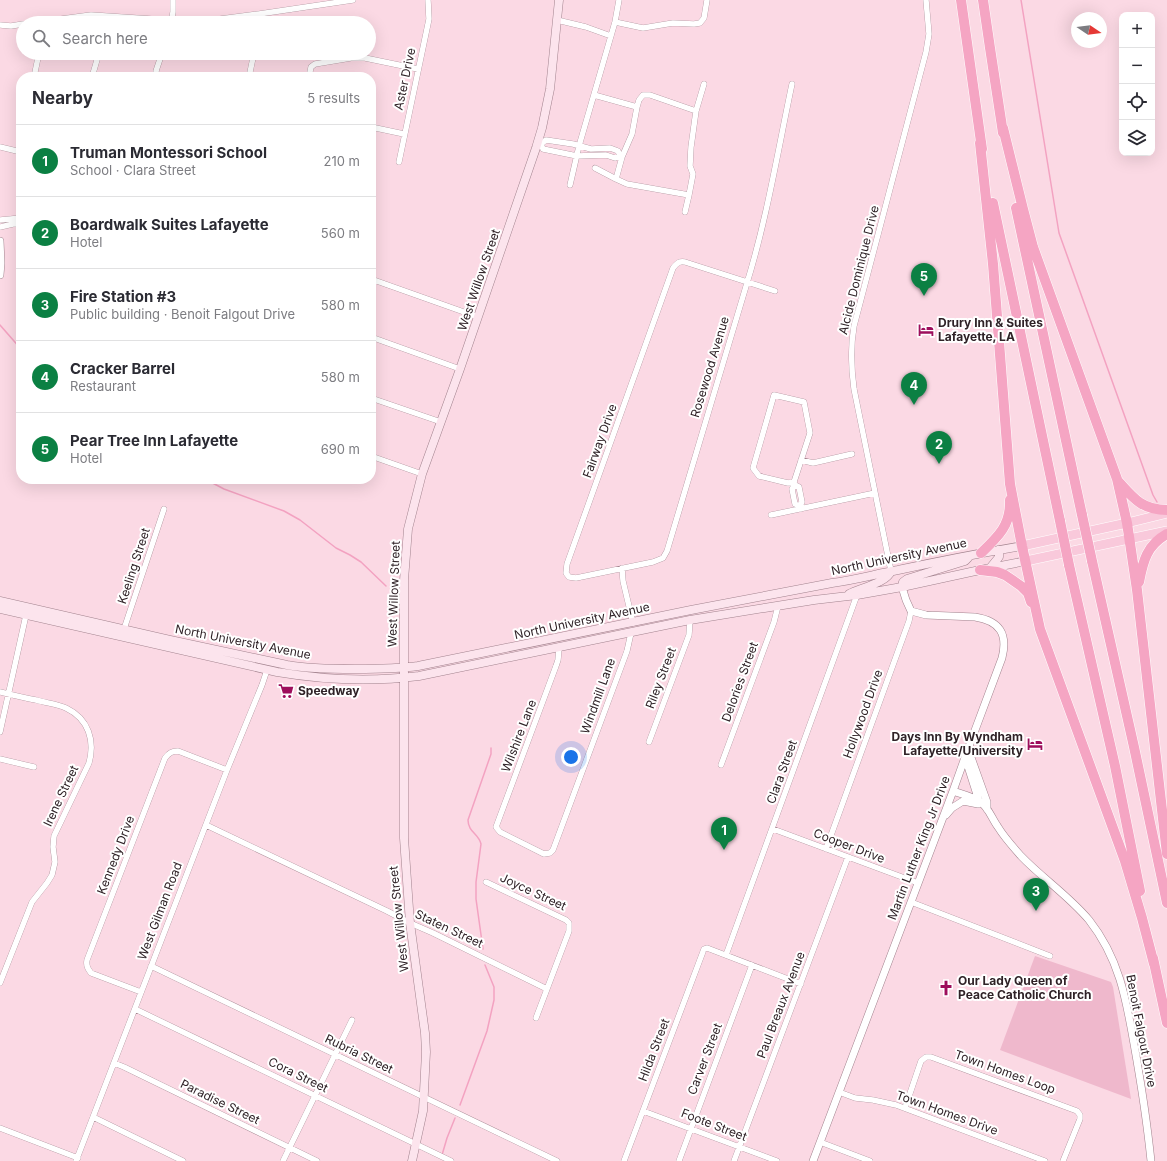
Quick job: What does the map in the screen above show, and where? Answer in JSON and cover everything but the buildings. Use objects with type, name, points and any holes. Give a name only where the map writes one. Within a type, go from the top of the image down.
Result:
[{"type":"highway","points":[[961,0],[994,264],[1010,484],[1010,508],[1005,526],[1001,533],[977,553]]},
{"type":"highway","points":[[983,0],[1007,158],[1018,218],[1167,903]]},
{"type":"highway","points":[[1003,128],[1022,209],[1033,247],[1117,479],[1127,523],[1137,590],[1167,854]]},
{"type":"highway","points":[[980,144],[1060,521],[1129,832],[1154,964],[1167,1023]]},
{"type":"highway","points":[[1117,479],[1140,504],[1156,510],[1167,512]]},
{"type":"highway","points":[[1010,484],[1040,629]]},
{"type":"highway","points":[[1137,590],[1142,565],[1146,555],[1152,545],[1167,533]]},
{"type":"highway","points":[[985,569],[1005,575],[1028,593],[1125,861],[1154,964]]},
{"type":"main road","name":"West Willow Street","points":[[412,1161],[417,1145],[423,1111],[426,1068],[425,1033],[410,923],[404,838],[404,580],[408,529],[422,474],[540,143],[550,89],[559,0]]},
{"type":"main road","name":"North University Avenue","points":[[0,601],[170,640],[298,667],[390,669],[403,668],[560,638],[780,593],[854,580],[977,553],[1022,546],[1127,523],[1167,512]]},
{"type":"main road","name":"North University Avenue","points":[[0,609],[267,670],[307,677],[390,679],[419,676],[690,620],[902,587],[1167,533]]},
{"type":"main road","points":[[985,569],[999,557],[998,550]]},
{"type":"main road","points":[[902,587],[905,580],[965,561],[977,553]]},
{"type":"main road","points":[[844,596],[853,591],[882,581],[890,574],[891,571]]},
{"type":"main road","points":[[814,600],[815,594],[832,583]]},
{"type":"main road","points":[[778,606],[780,593]]},
{"type":"main road","points":[[559,648],[560,638]]},
{"type":"street","points":[[173,0],[173,16]]},
{"type":"street","points":[[244,16],[353,0]]},
{"type":"street","name":"Aster Drive","points":[[398,162],[429,19],[428,0]]},
{"type":"street","points":[[570,186],[579,146],[620,0]]},
{"type":"street","points":[[615,22],[643,28],[673,23],[694,24],[700,22],[704,18],[707,0]]},
{"type":"street","name":"Alcide Dominique Drive","points":[[891,571],[854,389],[851,368],[852,343],[854,326],[926,52],[928,34],[926,0]]},
{"type":"street","points":[[78,16],[110,16]]},
{"type":"street","points":[[558,20],[586,27],[611,36]]},
{"type":"street","points":[[0,25],[16,25]]},
{"type":"street","points":[[376,59],[418,69]]},
{"type":"street","points":[[35,72],[38,60]]},
{"type":"street","points":[[93,72],[97,60]]},
{"type":"street","points":[[156,72],[160,60]]},
{"type":"street","points":[[250,72],[253,60]]},
{"type":"street","points":[[310,72],[315,64],[339,60]]},
{"type":"street","points":[[685,212],[693,174],[690,166],[696,111],[704,84]]},
{"type":"street","name":"Rosewood Avenue","points":[[622,568],[658,560],[663,558],[667,551],[759,241],[792,84]]},
{"type":"street","points":[[594,95],[637,107]]},
{"type":"street","points":[[616,179],[621,157],[632,134],[639,100],[643,95],[650,95],[696,111]]},
{"type":"street","points":[[376,128],[404,134]]},
{"type":"street","points":[[546,140],[591,149],[610,148],[618,151],[621,157],[614,158],[606,155],[577,156],[564,154],[543,149],[540,143],[546,140]]},
{"type":"street","points":[[562,142],[568,149],[564,154]]},
{"type":"street","points":[[0,147],[16,151]]},
{"type":"street","points":[[595,168],[627,184],[688,195]]},
{"type":"street","points":[[0,220],[16,218]]},
{"type":"street","points":[[0,227],[16,224]]},
{"type":"street","points":[[0,241],[0,275]]},
{"type":"street","name":"Fairway Drive","points":[[622,568],[574,578],[567,575],[566,570],[673,268],[678,262],[685,262],[747,283]]},
{"type":"street","points":[[376,281],[478,317]]},
{"type":"street","points":[[747,283],[776,291]]},
{"type":"street","points":[[376,339],[460,369]]},
{"type":"street","points":[[800,508],[796,504],[792,489],[795,484],[810,433],[804,402],[774,394],[753,468],[760,476],[795,484],[799,487],[802,502],[800,508]]},
{"type":"street","points":[[376,400],[441,422]]},
{"type":"street","points":[[802,460],[813,463],[852,454]]},
{"type":"street","points":[[376,458],[422,474]]},
{"type":"street","points":[[771,515],[875,493]]},
{"type":"street","points":[[794,495],[800,494]]},
{"type":"street","name":"Keeling Street","points":[[124,629],[164,509]]},
{"type":"street","points":[[622,568],[623,581],[633,623]]},
{"type":"street","points":[[902,587],[910,611]]},
{"type":"street","name":"Clara Street","points":[[726,955],[857,595]]},
{"type":"street","name":"Delories Street","points":[[721,765],[774,622],[778,606]]},
{"type":"street","name":"Martin Luther King Jr Drive","points":[[813,1161],[953,791],[1005,648],[1003,635],[997,626],[981,618],[926,615],[910,611]]},
{"type":"street","name":"Hollywood Drive","points":[[826,849],[909,621],[910,611]]},
{"type":"street","points":[[0,732],[26,616]]},
{"type":"street","name":"Riley Street","points":[[649,742],[689,635],[690,620]]},
{"type":"street","name":"Windmill Lane","points":[[497,830],[540,853],[549,854],[553,850],[627,651],[631,633]]},
{"type":"street","name":"Wilshire Lane","points":[[497,830],[496,827],[556,666],[559,648]]},
{"type":"street","name":"West Gilman Road","points":[[77,1159],[267,670]]},
{"type":"street","name":"Irene Street","points":[[0,692],[68,709],[81,719],[88,729],[92,750],[89,763],[54,836],[53,846],[55,862],[50,878],[32,902],[0,982]]},
{"type":"street","name":"Benoit Falgout Drive","points":[[968,749],[987,802],[987,809]]},
{"type":"street","name":"Kennedy Drive","points":[[141,992],[91,973],[88,970],[87,960],[165,758],[171,752],[178,751],[227,770]]},
{"type":"street","points":[[965,757],[979,801]]},
{"type":"street","points":[[0,758],[34,767]]},
{"type":"street","points":[[953,791],[979,801]]},
{"type":"street","points":[[942,819],[952,808],[963,801],[971,802],[987,809]]},
{"type":"street","name":"Benoit Falgout Drive","points":[[979,801],[987,809],[998,828],[1021,855],[1077,906],[1100,935],[1117,969],[1123,990],[1138,1062],[1151,1161]]},
{"type":"street","name":"Staten Street","points":[[206,825],[547,989]]},
{"type":"street","name":"Cooper Drive","points":[[773,829],[918,884]]},
{"type":"street","name":"Paul Breaux Avenue","points":[[734,1161],[848,857]]},
{"type":"street","name":"Joyce Street","points":[[486,882],[566,920],[569,923],[569,931],[547,989]]},
{"type":"street","points":[[911,902],[1050,956]]},
{"type":"street","name":"Hilda Street","points":[[624,1161],[705,948],[726,955]]},
{"type":"street","points":[[726,955],[801,984]]},
{"type":"street","name":"Carver Street","points":[[679,1161],[752,965]]},
{"type":"street","name":"Rubria Street","points":[[151,966],[557,1161]]},
{"type":"street","points":[[536,1018],[547,989]]},
{"type":"street","name":"Cora Street","points":[[134,1009],[451,1161]]},
{"type":"street","points":[[283,1161],[334,1054],[352,1020]]},
{"type":"street","name":"Town Homes Loop","points":[[904,1108],[921,1061],[926,1057],[931,1057],[1077,1111],[1080,1119],[1063,1161]]},
{"type":"street","name":"Paradise Street","points":[[114,1063],[317,1161]]},
{"type":"street","name":"Town Homes Drive","points":[[839,1092],[855,1098],[884,1102],[904,1108],[1045,1161]]},
{"type":"street","name":"Foote Street","points":[[643,1111],[777,1161]]},
{"type":"street","points":[[93,1117],[184,1161]]},
{"type":"street","points":[[0,1128],[77,1159]]},
{"type":"street","points":[[820,1142],[870,1161]]},
{"type":"shaded area","points":[[1035,956],[1111,982],[1131,1099],[1000,1050]]},
{"type":"waterway","points":[[1021,0],[1059,233],[1153,495],[1157,502]]},
{"type":"waterway","points":[[0,325],[16,343]]},
{"type":"waterway","points":[[214,484],[224,489],[284,511],[300,520],[336,548],[361,562],[386,586]]},
{"type":"waterway","points":[[483,949],[476,899],[476,882],[481,844],[468,824],[468,820],[491,754],[491,748]]},
{"type":"waterway","points":[[460,1105],[487,1031],[494,1000],[494,987],[485,965]]},
{"type":"waterway","points":[[442,1155],[455,1118]]},
{"type":"place","name":"Pear Tree Inn Lafayette","points":[[924,296]]},
{"type":"place","name":"Drury Inn & Suites Lafayette, LA","points":[[926,330]]},
{"type":"place","name":"Cracker Barrel","points":[[914,405]]},
{"type":"place","name":"Boardwalk Suites Lafayette","points":[[939,464]]},
{"type":"place","name":"Speedway","points":[[286,691]]},
{"type":"place","name":"Days Inn By Wyndham Lafayette/University","points":[[1035,744]]},
{"type":"place","name":"Truman Montessori School","points":[[724,850]]},
{"type":"place","name":"Fire Station #3","points":[[1036,911]]},
{"type":"place","name":"Our Lady Queen of Peace Catholic Church","points":[[946,988]]}]
